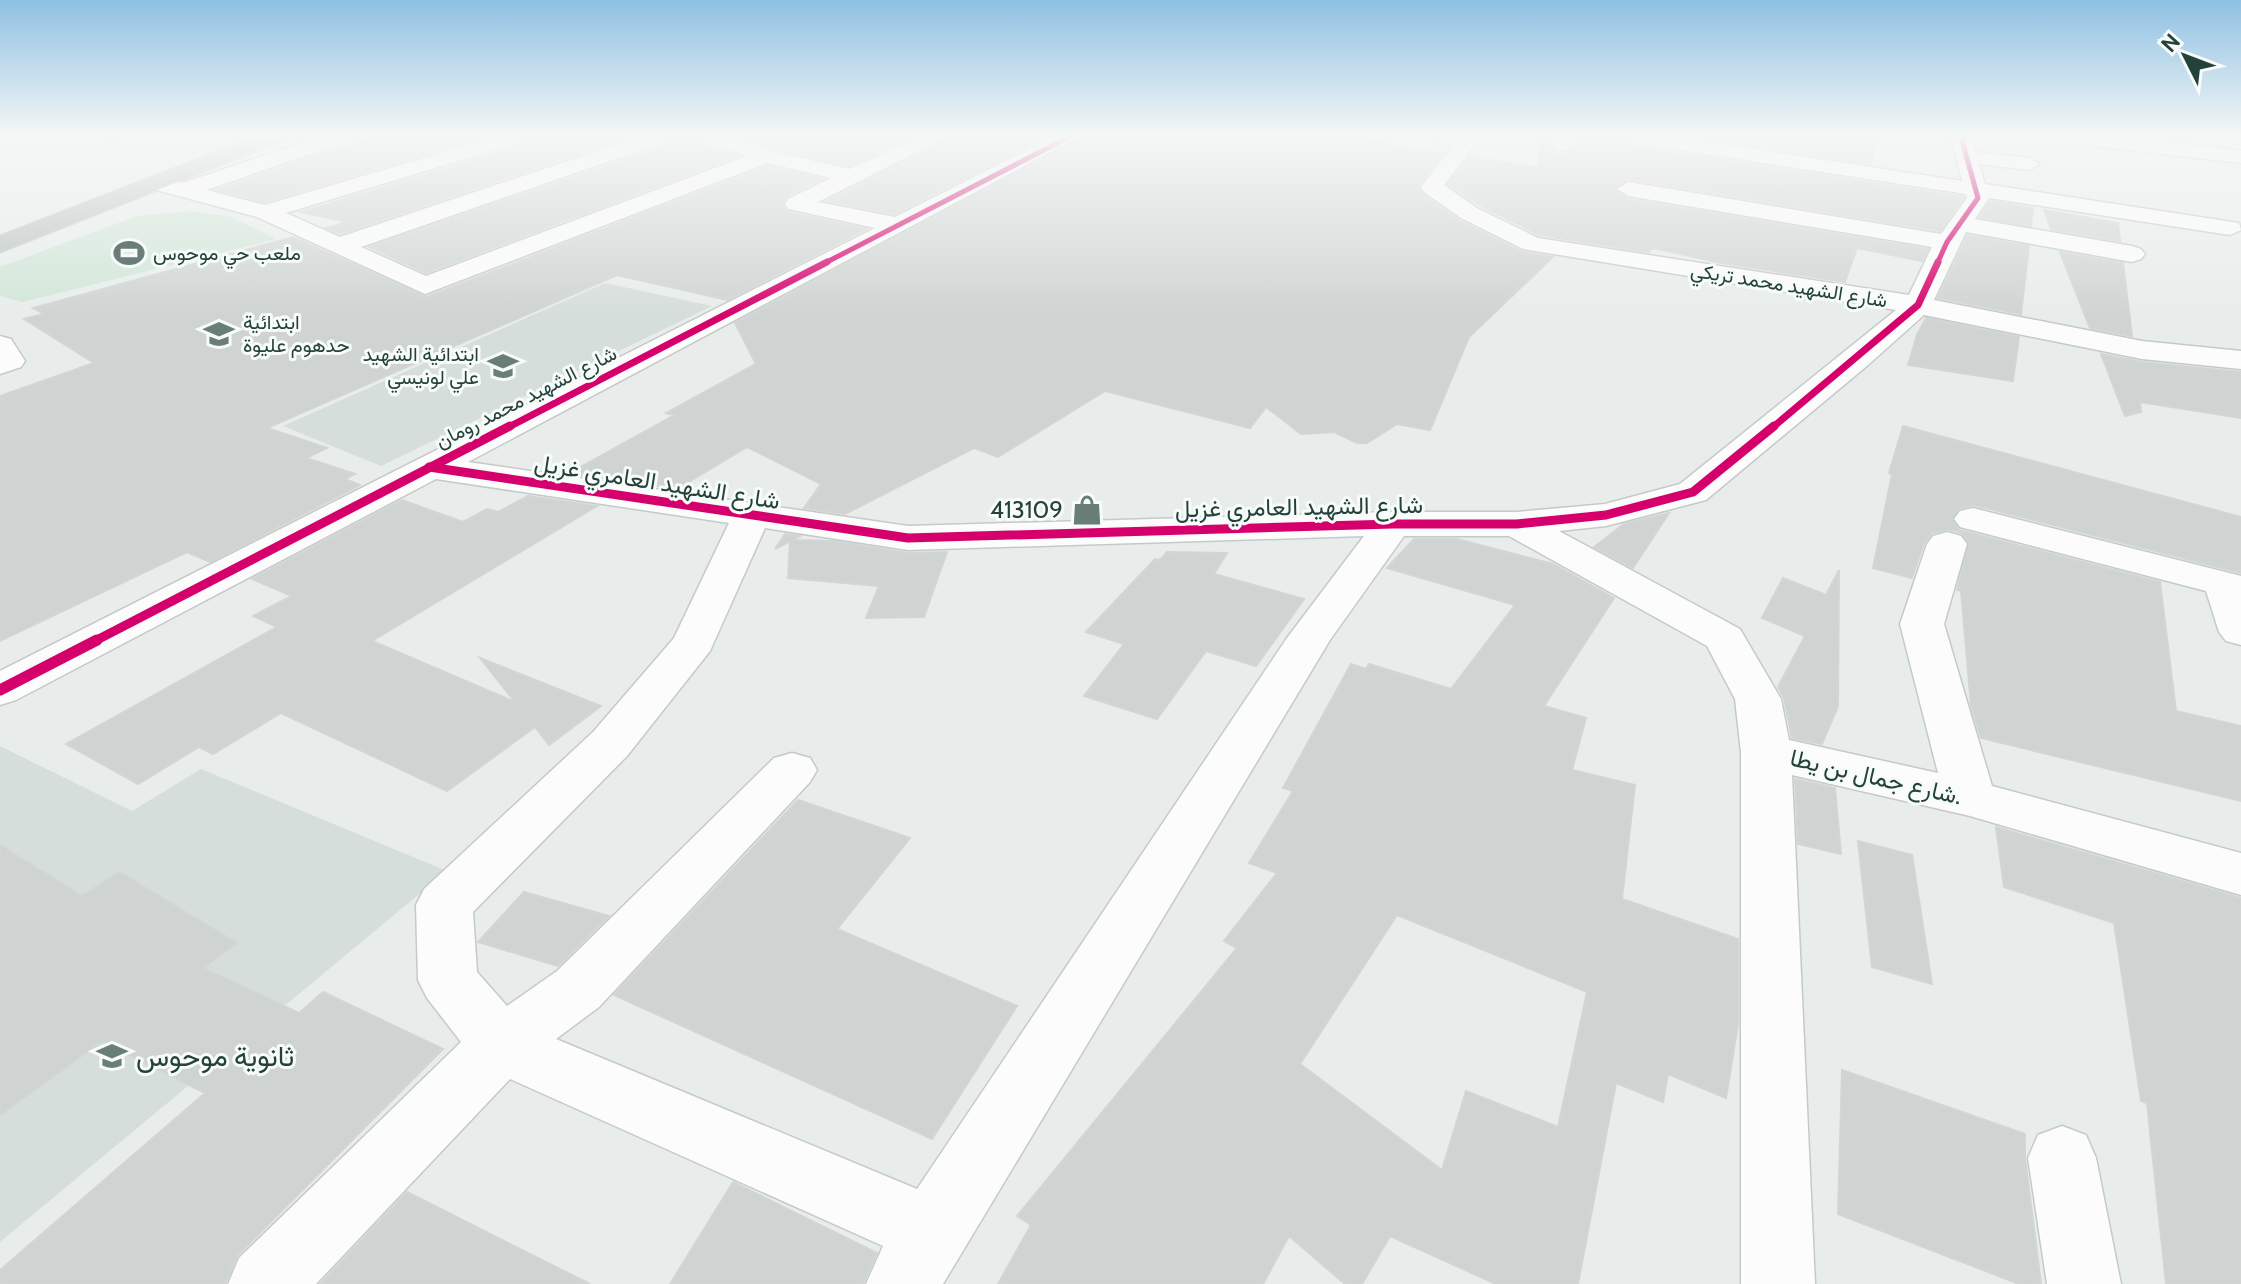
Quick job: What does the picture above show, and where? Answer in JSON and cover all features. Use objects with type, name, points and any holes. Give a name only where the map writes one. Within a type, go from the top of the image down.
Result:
[{"type":"highway","points":[[0,245],[122,197]]},
{"type":"street","points":[[209,197],[265,212],[425,286],[633,197]]},
{"type":"street","points":[[265,212],[316,197]]},
{"type":"street","points":[[342,245],[484,197]]},
{"type":"street","points":[[810,197],[796,204],[897,225]]},
{"type":"street","name":"شارع الشهيد محمد رومان","points":[[0,690],[952,197]]},
{"type":"street","name":"شارع الشهيد محمد تريكي","points":[[1446,197],[1469,213],[1532,244],[1918,305],[2142,350],[2241,360]]},
{"type":"street","points":[[1687,197],[2132,254]]},
{"type":"street","name":"شارع الشهيد العامري غزيل","points":[[429,467],[908,538],[1393,524],[1517,524],[1606,515],[1693,492],[1778,425],[1918,305],[1954,233],[1978,197]]},
{"type":"street","points":[[2108,197],[2230,228]]},
{"type":"street","points":[[0,345],[10,361],[0,365]]},
{"type":"street","points":[[751,516],[694,642],[610,744],[444,905],[448,980],[501,1045],[931,1231]]},
{"type":"street","points":[[903,1284],[931,1231],[1309,638],[1393,524]]},
{"type":"street","name":"شارع جمال بن يطا.","points":[[1517,524],[1725,638],[1758,699],[1766,752],[1970,798],[2241,874]]},
{"type":"street","points":[[1970,798],[1922,624],[1960,532],[2232,586],[2241,632]]},
{"type":"street","points":[[1766,752],[1778,1284]]},
{"type":"street","points":[[265,1284],[501,1045],[578,989],[792,770]]},
{"type":"street","points":[[2062,1158],[2084,1284]]},
{"type":"shaded area","name":"ابتدائية الشهيد علي لونيسي","points":[[605,283],[712,306],[381,466],[283,426]]},
{"type":"shaded area","name":"ثانوية موحوس","points":[[0,746],[132,811],[201,769],[447,871],[0,1242]]},
{"type":"green space","name":"ملعب حي موحوس","points":[[191,211],[232,217],[276,239],[23,302],[0,296],[0,267],[137,216]]},
{"type":"building","points":[[245,197],[282,197],[265,202]]},
{"type":"building","points":[[351,197],[450,197],[340,234],[326,228],[347,222],[301,212]]},
{"type":"building","points":[[515,197],[629,197],[426,273],[369,247]]},
{"type":"building","points":[[687,197],[785,197],[782,206],[787,212],[866,229],[727,300],[617,275],[267,428],[327,448],[306,458],[355,474],[345,479],[360,485],[210,562],[187,552],[0,641],[0,396],[94,363],[24,319],[44,314],[33,308],[293,237],[426,297]]},
{"type":"building","points":[[835,197],[928,197],[895,214],[827,201]]},
{"type":"building","points":[[970,197],[1426,197],[1460,221],[1522,252],[1553,257],[1469,337],[1430,430],[1397,424],[1367,443],[1357,443],[1334,432],[1301,434],[1266,407],[1250,428],[1105,391],[998,457],[974,448],[845,514],[804,508],[821,484],[747,447],[677,489],[568,474],[675,415],[666,413],[756,364],[735,323]]},
{"type":"building","points":[[1467,197],[1625,197],[1928,249],[1922,261],[1857,248],[1845,282],[1722,263],[1653,248],[1648,252],[1539,235]]},
{"type":"building","points":[[1736,197],[1964,197],[1940,231]]},
{"type":"building","points":[[1990,201],[2033,208],[2031,226],[1980,217]]},
{"type":"building","points":[[2044,210],[2118,223],[2120,241],[2051,229]]},
{"type":"building","points":[[1968,235],[2029,246],[2021,314],[1938,298]]},
{"type":"building","points":[[2060,252],[2123,263],[2132,336],[2090,328]]},
{"type":"building","points":[[1926,318],[2019,337],[2013,381],[1908,365]]},
{"type":"building","points":[[2101,354],[2142,362],[2241,372],[2241,418],[2140,402],[2141,412],[2125,416]]},
{"type":"building","points":[[1903,426],[2241,517],[2241,573],[1974,505],[1959,508],[1951,519],[1959,530],[2160,582],[2176,711],[2241,726],[2241,801],[1981,738],[1971,706],[1961,591],[1957,590],[1969,542],[1962,533],[1948,529],[1932,533],[1924,543],[1912,578],[1873,568],[1892,474],[1889,473]]},
{"type":"building","points":[[528,496],[597,506],[372,641],[515,702],[480,658],[601,706],[549,745],[535,727],[447,791],[281,713],[213,754],[199,747],[138,784],[66,744],[277,627],[253,616],[292,596],[252,579],[402,500],[463,522],[487,509],[498,512]]},
{"type":"building","points":[[1669,513],[1633,568],[1594,547],[1624,524]]},
{"type":"building","points":[[785,534],[800,536],[792,540],[833,541],[908,553],[947,552],[924,617],[866,618],[879,586],[788,578],[790,541],[775,549]]},
{"type":"building","points":[[1414,539],[1457,539],[1553,564],[1614,598],[1544,706],[1586,718],[1572,770],[1635,785],[1622,899],[1738,939],[1738,1024],[1726,1098],[1668,1074],[1663,1102],[1616,1083],[1578,1284],[1496,1284],[1390,1236],[1362,1284],[1345,1284],[1289,1236],[1263,1284],[998,1284],[1031,1225],[1017,1216],[1237,948],[1224,941],[1277,873],[1249,863],[1293,791],[1283,788],[1351,664],[1366,669],[1369,664],[1451,689],[1515,605],[1387,568]],"holes":[[[1397,915],[1587,992],[1558,1127],[1466,1091],[1442,1170],[1300,1064]]]},
{"type":"building","points":[[1167,552],[1227,553],[1214,574],[1304,599],[1256,666],[1206,651],[1157,719],[1084,696],[1124,644],[1086,632],[1155,559],[1160,560]]},
{"type":"building","points":[[1839,570],[1838,706],[1822,744],[1792,738],[1784,698],[1778,687],[1805,636],[1762,618],[1783,578],[1826,595]]},
{"type":"building","points":[[1795,779],[1835,788],[1841,854],[1798,844]]},
{"type":"building","points":[[798,800],[910,838],[837,929],[1017,1006],[932,1139],[614,995]]},
{"type":"building","points":[[1996,827],[2241,898],[2241,1284],[2166,1284],[2147,1103],[2141,1101],[2114,923],[2004,887]]},
{"type":"building","points":[[1858,841],[1912,855],[1932,984],[1872,967]]},
{"type":"building","points":[[0,845],[82,896],[119,872],[237,943],[203,968],[299,1013],[323,992],[443,1049],[237,1256],[225,1284],[0,1284],[0,1270],[205,1093],[102,1041],[0,1115]]},
{"type":"building","points":[[524,892],[609,916],[558,966],[478,942]]},
{"type":"building","points":[[1842,1070],[2025,1134],[2025,1158],[2041,1284],[2019,1284],[1838,1214]]},
{"type":"building","points":[[733,1182],[877,1253],[863,1284],[670,1284]]},
{"type":"building","points":[[407,1192],[590,1284],[320,1284]]},
{"type":"cycle path","points":[[0,690],[953,197]]},
{"type":"cycle path","points":[[429,467],[908,538],[1393,524],[1517,524],[1606,515],[1693,492],[1857,359],[1918,305],[1947,242],[1978,197]]},
{"type":"place","name":"ملعب حي موحوس","points":[[129,253]]},
{"type":"place","name":"ابتدائية حدهوم عليوة","points":[[219,334]]},
{"type":"place","name":"ابتدائية الشهيد علي لونيسي","points":[[503,366]]},
{"type":"place","name":"413109","points":[[1087,510]]},
{"type":"place","name":"ثانوية موحوس","points":[[112,1056]]}]
